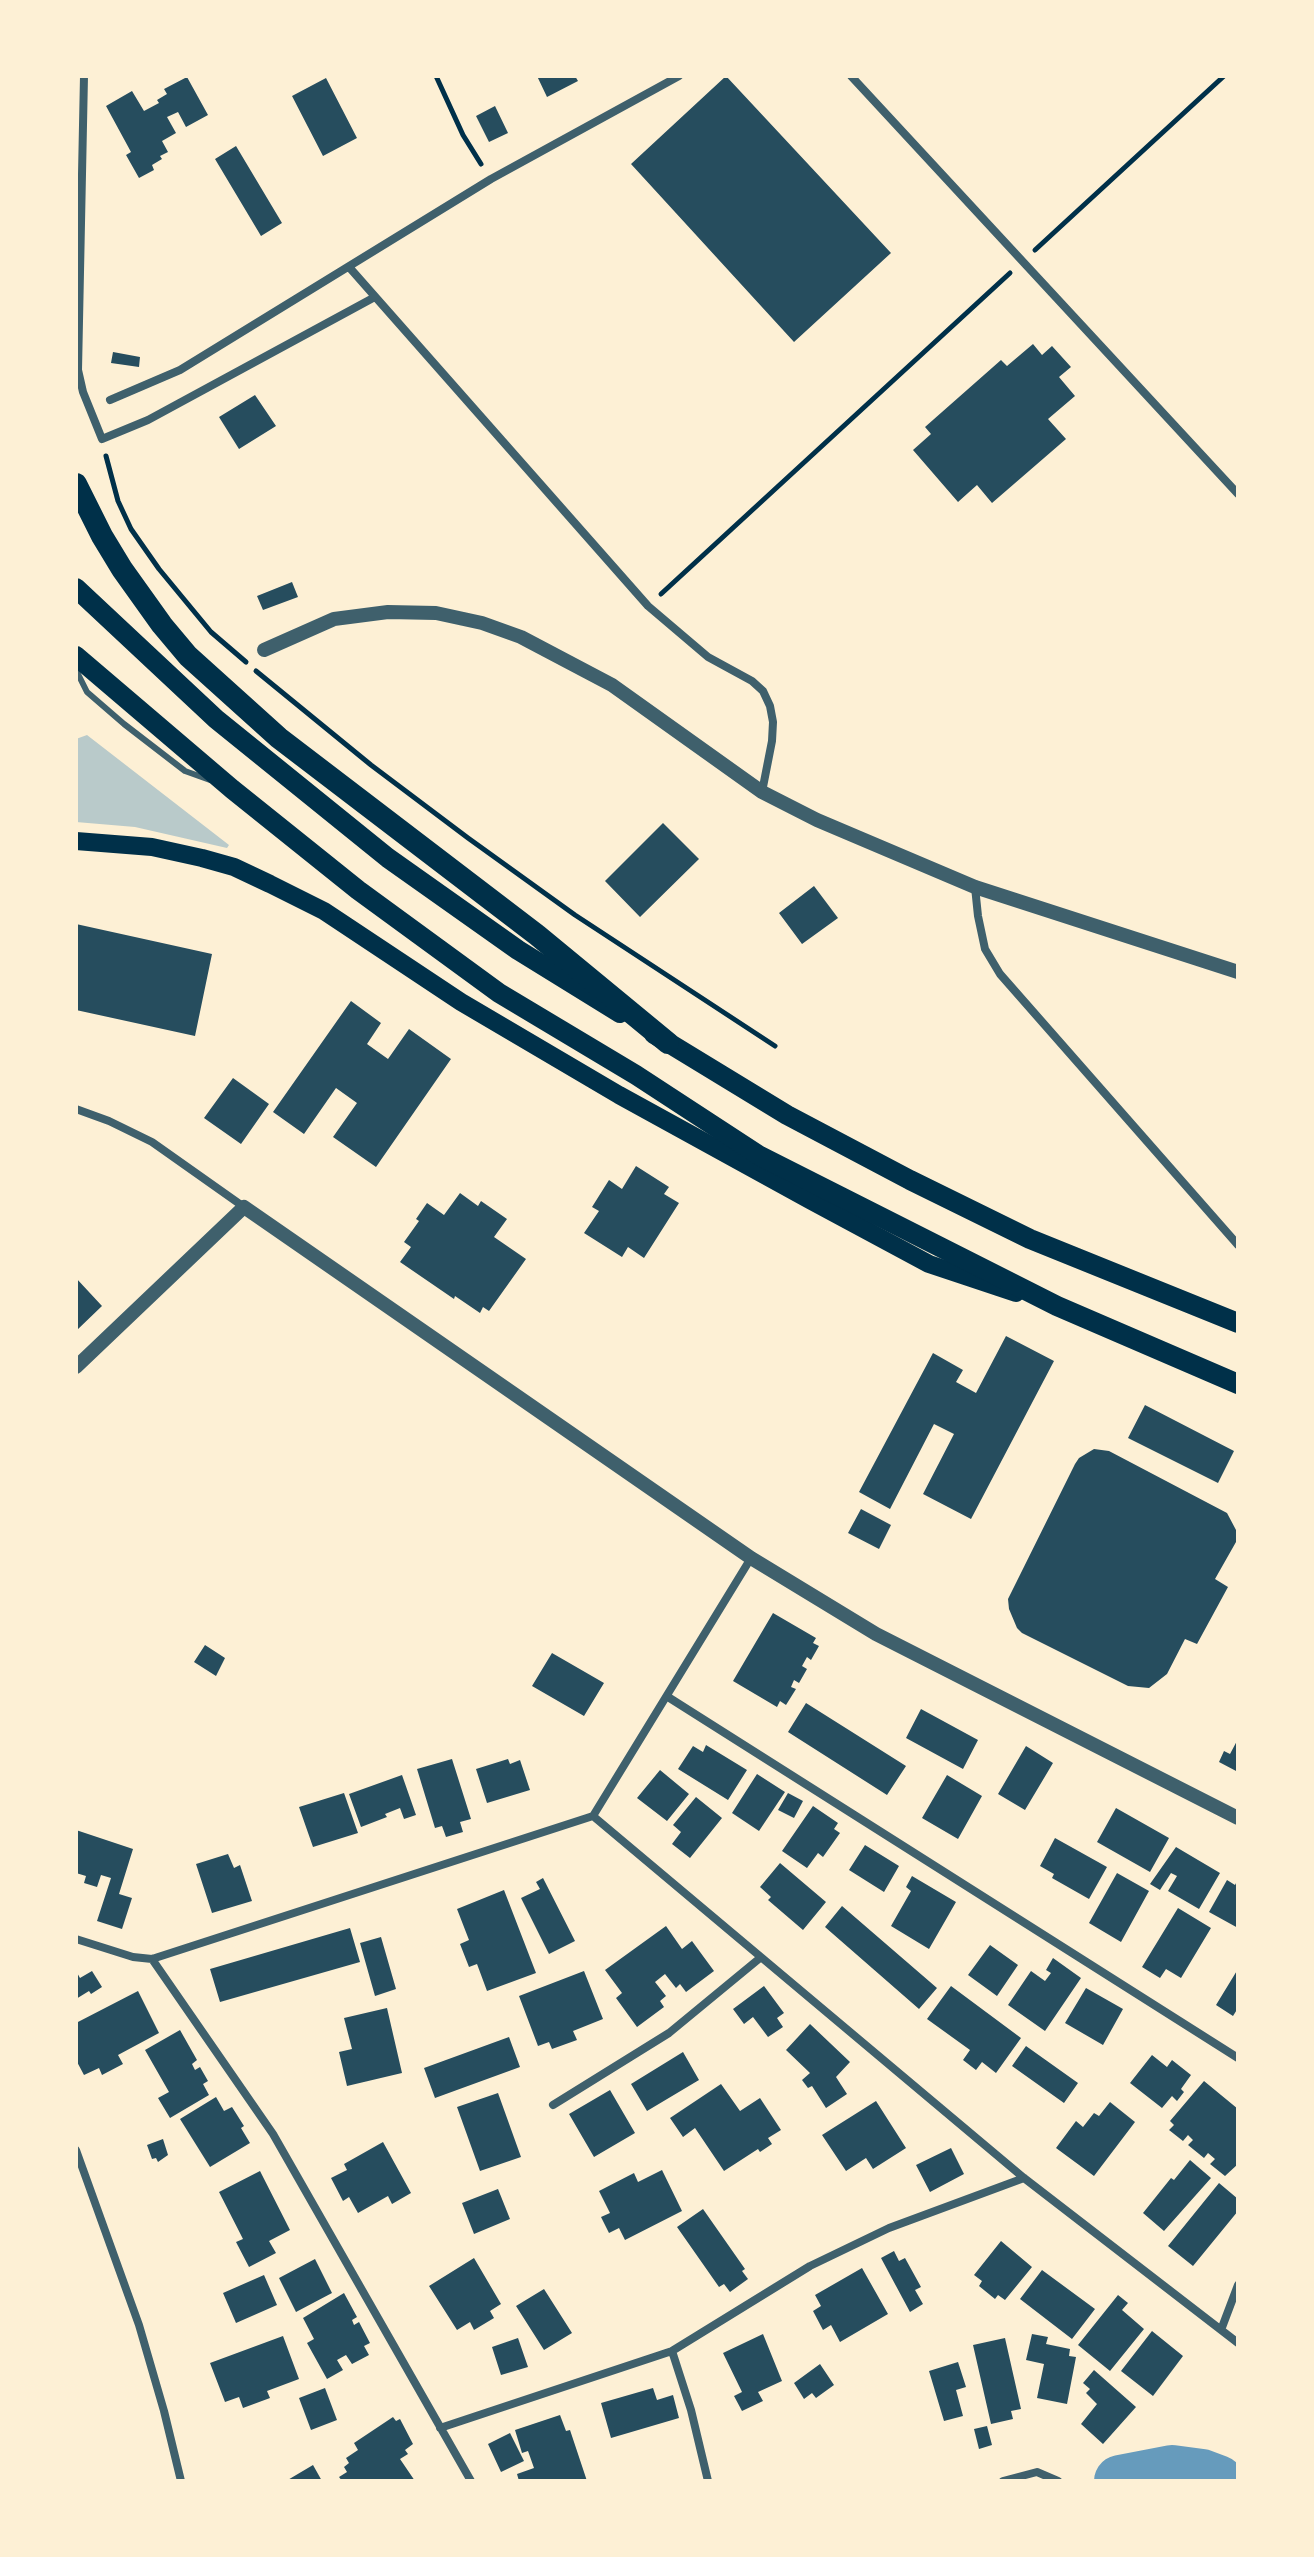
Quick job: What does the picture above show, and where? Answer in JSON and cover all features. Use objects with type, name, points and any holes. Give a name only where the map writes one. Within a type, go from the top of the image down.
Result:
[{"type":"highway","points":[[76,484],[122,569],[188,656],[279,738],[537,935],[668,1043]]},
{"type":"highway","points":[[76,588],[216,719],[388,858],[518,950],[787,1115],[1016,1233],[1238,1323]]},
{"type":"highway","points":[[76,656],[232,789],[358,890],[499,993],[636,1075],[760,1156],[1057,1306],[1238,1384]]},
{"type":"main road","points":[[76,841],[152,847],[234,867],[324,911],[461,1002],[619,1095],[929,1264],[1057,1306]]},
{"type":"street","points":[[84,76],[78,370],[83,392],[102,439],[148,420],[373,298]]},
{"type":"street","points":[[110,400],[180,370],[491,179],[679,76]]},
{"type":"street","points":[[851,76],[1238,494]]},
{"type":"street","points":[[349,267],[373,298],[648,606],[708,657],[752,681],[763,691],[773,722],[762,792]]},
{"type":"street","points":[[264,650],[334,619],[388,612],[436,613],[482,623],[521,637],[612,685],[762,792],[817,820],[975,887],[1238,972]]},
{"type":"street","points":[[975,887],[985,949],[1000,974],[1238,1245]]},
{"type":"street","points":[[76,1109],[152,1142],[751,1558],[876,1634],[1238,1818]]},
{"type":"street","points":[[76,1367],[244,1207]]},
{"type":"street","points":[[76,1939],[133,1957],[152,1959],[593,1816],[751,1558]]},
{"type":"street","points":[[668,1697],[1238,2058]]},
{"type":"street","points":[[593,1816],[1024,2178],[1238,2343]]},
{"type":"street","points":[[553,2105],[669,2033],[760,1958]]},
{"type":"street","points":[[152,1959],[273,2134],[471,2481]]},
{"type":"street","points":[[76,2150],[139,2325],[181,2481]]},
{"type":"street","points":[[440,2428],[672,2351],[810,2266],[889,2228],[1024,2178]]},
{"type":"street","points":[[1221,2330],[1238,2285]]},
{"type":"street","points":[[672,2351],[691,2410],[708,2481]]},
{"type":"street","points":[[1003,2481],[1037,2472],[1058,2481]]},
{"type":"lane","points":[[76,670],[87,692],[185,771],[232,789]]},
{"type":"path","points":[[436,76],[463,135],[491,179]]},
{"type":"path","points":[[648,606],[1224,76]]},
{"type":"path","points":[[102,439],[118,501],[131,529],[159,569],[211,632],[360,756],[468,838],[575,915],[775,1046]]},
{"type":"shaded area","points":[[87,735],[229,845],[227,848],[135,827],[76,822],[76,739]]},
{"type":"building","points":[[537,76],[575,76],[578,81],[547,97]]},
{"type":"building","points":[[726,76],[891,253],[794,342],[631,164]]},
{"type":"building","points":[[187,77],[208,115],[186,127],[178,112],[167,117],[176,133],[162,141],[168,152],[152,165],[154,170],[139,178],[126,155],[131,152],[106,106],[132,91],[144,111],[159,103],[157,100],[167,94],[164,89]]},
{"type":"building","points":[[326,78],[357,138],[323,156],[292,96]]},
{"type":"building","points":[[495,106],[508,133],[489,142],[476,116]]},
{"type":"building","points":[[236,146],[282,223],[261,236],[215,159]]},
{"type":"building","points":[[1033,344],[1042,355],[1052,346],[1071,367],[1059,377],[1075,396],[1048,419],[1066,439],[992,503],[977,485],[958,502],[913,450],[931,434],[925,427],[1001,360],[1007,366]]},
{"type":"building","points":[[113,352],[140,357],[139,367],[111,363]]},
{"type":"building","points":[[255,395],[276,426],[239,449],[219,417]]},
{"type":"building","points":[[292,582],[298,597],[263,610],[257,596]]},
{"type":"building","points":[[663,823],[699,859],[640,917],[605,881]]},
{"type":"building","points":[[814,886],[838,918],[802,944],[779,913]]},
{"type":"building","points":[[76,924],[212,954],[195,1036],[76,1010]]},
{"type":"building","points":[[351,1001],[381,1023],[367,1044],[388,1059],[409,1029],[451,1059],[376,1167],[333,1137],[357,1103],[336,1088],[304,1134],[273,1112]]},
{"type":"building","points":[[233,1078],[269,1104],[241,1144],[204,1118]]},
{"type":"building","points":[[636,1166],[669,1187],[664,1194],[679,1203],[644,1258],[628,1247],[622,1257],[584,1233],[599,1211],[592,1207],[609,1180],[622,1189]]},
{"type":"building","points":[[460,1193],[478,1206],[481,1201],[507,1219],[494,1237],[526,1259],[489,1311],[483,1307],[480,1313],[400,1262],[411,1247],[404,1242],[427,1203],[444,1215]]},
{"type":"building","points":[[76,1278],[102,1306],[76,1331]]},
{"type":"building","points":[[1006,1336],[1054,1361],[971,1519],[923,1494],[954,1434],[934,1424],[890,1509],[859,1492],[933,1353],[963,1370],[956,1382],[976,1393]]},
{"type":"building","points":[[1145,1405],[1234,1451],[1218,1483],[1128,1438]]},
{"type":"building","points":[[1094,1449],[1109,1451],[1227,1513],[1236,1530],[1236,1542],[1215,1579],[1228,1587],[1197,1644],[1185,1639],[1167,1674],[1149,1688],[1128,1686],[1022,1633],[1009,1609],[1008,1599],[1075,1464]]},
{"type":"building","points":[[861,1509],[891,1525],[879,1549],[848,1533]]},
{"type":"building","points":[[773,1613],[816,1638],[813,1643],[819,1646],[811,1660],[807,1657],[802,1666],[807,1669],[799,1683],[794,1680],[791,1687],[796,1689],[786,1705],[780,1701],[777,1707],[733,1681]]},
{"type":"building","points":[[205,1645],[225,1658],[216,1676],[194,1662]]},
{"type":"building","points":[[552,1653],[604,1683],[584,1716],[532,1686]]},
{"type":"building","points":[[806,1703],[906,1766],[887,1795],[788,1732]]},
{"type":"building","points":[[921,1709],[978,1740],[963,1769],[906,1738]]},
{"type":"building","points":[[1238,1739],[1238,1772],[1219,1762],[1224,1751],[1230,1754]]},
{"type":"building","points":[[706,1745],[747,1770],[728,1800],[678,1769],[693,1746],[703,1752]]},
{"type":"building","points":[[1026,1746],[1053,1763],[1025,1810],[998,1794]]},
{"type":"building","points":[[452,1759],[471,1819],[460,1822],[463,1832],[446,1837],[442,1826],[435,1828],[417,1769]]},
{"type":"building","points":[[508,1759],[510,1764],[520,1760],[530,1790],[487,1803],[476,1769]]},
{"type":"building","points":[[660,1770],[689,1794],[667,1821],[637,1798]]},
{"type":"building","points":[[757,1774],[785,1792],[759,1831],[732,1813]]},
{"type":"building","points":[[402,1775],[416,1815],[404,1819],[400,1808],[361,1827],[349,1794]]},
{"type":"building","points":[[947,1775],[982,1796],[958,1839],[922,1818]]},
{"type":"building","points":[[344,1793],[358,1833],[313,1847],[299,1807]]},
{"type":"building","points":[[788,1793],[803,1801],[794,1818],[778,1810]]},
{"type":"building","points":[[696,1797],[722,1818],[690,1858],[672,1844],[681,1832],[673,1825]]},
{"type":"building","points":[[813,1806],[838,1823],[834,1829],[840,1833],[823,1857],[818,1853],[807,1868],[782,1851]]},
{"type":"building","points":[[1116,1808],[1169,1838],[1150,1872],[1097,1842]]},
{"type":"building","points":[[76,1830],[133,1849],[119,1894],[132,1898],[122,1929],[97,1921],[111,1878],[101,1875],[97,1887],[84,1883],[86,1876],[76,1873]]},
{"type":"building","points":[[1055,1838],[1107,1867],[1089,1899],[1052,1878],[1054,1874],[1040,1866]]},
{"type":"building","points":[[865,1845],[899,1866],[884,1892],[849,1870]]},
{"type":"building","points":[[1176,1847],[1220,1873],[1199,1909],[1168,1891],[1177,1876],[1171,1873],[1160,1890],[1150,1884]]},
{"type":"building","points":[[228,1854],[234,1868],[240,1865],[252,1901],[212,1913],[196,1864]]},
{"type":"building","points":[[780,1863],[826,1902],[803,1930],[768,1900],[771,1897],[760,1887]]},
{"type":"building","points":[[1117,1873],[1149,1891],[1121,1942],[1089,1923]]},
{"type":"building","points":[[912,1876],[956,1902],[929,1949],[891,1926],[911,1891],[906,1887]]},
{"type":"building","points":[[543,1878],[575,1941],[549,1954],[521,1898],[540,1889],[536,1882]]},
{"type":"building","points":[[1238,1879],[1238,1928],[1209,1912],[1227,1880],[1235,1885]]},
{"type":"building","points":[[504,1890],[536,1973],[487,1991],[477,1964],[469,1967],[460,1944],[469,1940],[457,1909]]},
{"type":"building","points":[[842,1906],[937,1988],[919,2009],[825,1927]]},
{"type":"building","points":[[1178,1908],[1211,1928],[1181,1978],[1166,1969],[1160,1978],[1142,1967]]},
{"type":"building","points":[[666,1926],[682,1949],[692,1941],[714,1971],[686,1992],[680,1984],[676,1988],[665,1974],[655,1982],[666,1996],[660,2001],[664,2007],[637,2027],[616,1998],[622,1993],[605,1970]]},
{"type":"building","points":[[350,1928],[360,1962],[220,2002],[210,1969]]},
{"type":"building","points":[[381,1937],[396,1989],[375,1996],[360,1943]]},
{"type":"building","points":[[990,1945],[1018,1965],[997,1996],[968,1975]]},
{"type":"building","points":[[1053,1958],[1081,1978],[1045,2031],[1008,2005],[1031,1971],[1045,1981],[1051,1973],[1046,1970]]},
{"type":"building","points":[[1238,1969],[1238,2008],[1233,2016],[1216,2005]]},
{"type":"building","points":[[76,1971],[80,1978],[92,1971],[102,1987],[76,1999]]},
{"type":"building","points":[[584,1971],[603,2019],[573,2031],[577,2040],[552,2049],[549,2042],[538,2046],[519,1996]]},
{"type":"building","points":[[764,1986],[784,2013],[777,2018],[783,2027],[768,2037],[753,2017],[744,2024],[733,2009]]},
{"type":"building","points":[[951,1986],[1021,2038],[996,2073],[982,2062],[976,2070],[963,2060],[970,2050],[927,2019]]},
{"type":"building","points":[[1086,1988],[1123,2009],[1103,2045],[1065,2023]]},
{"type":"building","points":[[138,1991],[159,2033],[118,2055],[123,2064],[102,2075],[99,2068],[84,2075],[76,2060],[76,2023]]},
{"type":"building","points":[[387,2008],[402,2073],[347,2086],[339,2052],[352,2049],[344,2018]]},
{"type":"building","points":[[810,2024],[850,2062],[836,2077],[847,2094],[826,2108],[812,2086],[808,2088],[802,2080],[810,2073],[786,2050]]},
{"type":"building","points":[[180,2030],[197,2060],[192,2064],[195,2070],[200,2067],[208,2081],[203,2084],[209,2095],[170,2118],[158,2098],[169,2092],[145,2050]]},
{"type":"building","points":[[509,2037],[520,2067],[435,2098],[424,2068]]},
{"type":"building","points":[[1026,2046],[1078,2083],[1064,2103],[1012,2066]]},
{"type":"building","points":[[683,2052],[699,2080],[647,2111],[631,2084]]},
{"type":"building","points":[[1152,2055],[1167,2067],[1172,2060],[1191,2075],[1177,2101],[1172,2096],[1162,2108],[1130,2083]]},
{"type":"building","points":[[1204,2081],[1238,2109],[1238,2164],[1225,2176],[1210,2164],[1215,2159],[1208,2153],[1204,2158],[1188,2145],[1193,2140],[1188,2135],[1183,2141],[1169,2130],[1174,2125],[1170,2121]]},
{"type":"building","points":[[721,2084],[740,2111],[760,2098],[781,2130],[768,2138],[772,2144],[760,2152],[758,2149],[724,2171],[695,2128],[683,2137],[670,2118]]},
{"type":"building","points":[[610,2090],[635,2133],[594,2157],[569,2114]]},
{"type":"building","points":[[498,2093],[521,2157],[480,2171],[457,2107]]},
{"type":"building","points":[[216,2097],[224,2111],[232,2107],[250,2143],[210,2167],[180,2119]]},
{"type":"building","points":[[876,2101],[906,2148],[873,2169],[866,2158],[846,2171],[822,2135]]},
{"type":"building","points":[[1110,2102],[1135,2122],[1094,2176],[1056,2148],[1076,2121],[1083,2127],[1094,2113],[1099,2116]]},
{"type":"building","points":[[163,2139],[168,2155],[158,2162],[156,2158],[152,2159],[147,2145]]},
{"type":"building","points":[[383,2142],[411,2193],[392,2204],[388,2196],[358,2213],[349,2197],[343,2201],[331,2178],[347,2170],[344,2164]]},
{"type":"building","points":[[951,2148],[964,2174],[930,2192],[916,2165]]},
{"type":"building","points":[[1190,2160],[1211,2178],[1164,2231],[1143,2213]]},
{"type":"building","points":[[662,2170],[682,2211],[625,2240],[619,2228],[609,2233],[601,2217],[610,2213],[599,2191],[634,2173],[638,2182]]},
{"type":"building","points":[[260,2171],[290,2230],[269,2241],[276,2253],[249,2267],[236,2242],[243,2239],[219,2192]]},
{"type":"building","points":[[1219,2183],[1238,2199],[1238,2211],[1193,2266],[1168,2246]]},
{"type":"building","points":[[498,2189],[510,2219],[474,2234],[462,2203]]},
{"type":"building","points":[[703,2209],[745,2269],[742,2271],[748,2279],[730,2292],[724,2284],[719,2287],[677,2227]]},
{"type":"building","points":[[1001,2241],[1032,2267],[1005,2300],[998,2295],[995,2299],[979,2286],[982,2281],[974,2275]]},
{"type":"building","points":[[894,2251],[899,2261],[905,2258],[921,2287],[915,2290],[923,2304],[910,2312],[881,2258]]},
{"type":"building","points":[[474,2258],[501,2304],[490,2311],[494,2318],[474,2330],[470,2322],[457,2330],[429,2286]]},
{"type":"building","points":[[315,2259],[332,2293],[296,2312],[279,2278]]},
{"type":"building","points":[[862,2268],[888,2314],[840,2342],[831,2325],[823,2330],[813,2311],[821,2306],[815,2295]]},
{"type":"building","points":[[1042,2270],[1095,2309],[1072,2339],[1020,2299]]},
{"type":"building","points":[[264,2275],[277,2305],[236,2323],[223,2293]]},
{"type":"building","points":[[544,2289],[572,2333],[544,2350],[516,2306]]},
{"type":"building","points":[[344,2293],[357,2317],[352,2320],[354,2325],[359,2322],[370,2343],[364,2346],[369,2355],[352,2364],[346,2355],[337,2360],[343,2370],[327,2379],[307,2343],[314,2339],[303,2318]]},
{"type":"building","points":[[1118,2295],[1128,2303],[1122,2310],[1144,2329],[1110,2371],[1078,2345]]},
{"type":"building","points":[[1152,2331],[1183,2356],[1153,2396],[1121,2371]]},
{"type":"building","points":[[763,2334],[782,2381],[758,2392],[763,2401],[742,2411],[734,2396],[742,2392],[723,2353]]},
{"type":"building","points":[[1032,2334],[1048,2337],[1046,2344],[1070,2349],[1069,2356],[1076,2357],[1067,2404],[1037,2398],[1044,2364],[1026,2360]]},
{"type":"building","points":[[283,2336],[299,2379],[267,2391],[270,2398],[243,2408],[239,2397],[225,2402],[210,2363]]},
{"type":"building","points":[[518,2338],[528,2367],[501,2375],[492,2347]]},
{"type":"building","points":[[1005,2338],[1021,2409],[1011,2411],[1013,2419],[991,2424],[973,2345]]},
{"type":"building","points":[[958,2362],[966,2387],[956,2390],[963,2416],[944,2421],[929,2371]]},
{"type":"building","points":[[820,2364],[834,2385],[816,2398],[812,2393],[804,2399],[794,2383]]},
{"type":"building","points":[[1094,2370],[1136,2407],[1103,2444],[1081,2424],[1097,2404],[1086,2393],[1090,2389],[1083,2383]]},
{"type":"building","points":[[325,2388],[337,2420],[311,2430],[299,2398]]},
{"type":"building","points":[[653,2388],[657,2400],[673,2395],[679,2418],[611,2438],[601,2403]]},
{"type":"building","points":[[560,2415],[566,2431],[570,2430],[587,2481],[519,2481],[517,2474],[534,2468],[528,2451],[522,2453],[515,2430]]},
{"type":"building","points":[[393,2417],[396,2421],[400,2419],[413,2444],[405,2450],[408,2454],[400,2459],[415,2481],[342,2481],[339,2477],[347,2472],[344,2467],[349,2463],[346,2458],[358,2450],[354,2443]]},
{"type":"building","points":[[987,2426],[992,2445],[979,2449],[974,2429]]},
{"type":"building","points":[[510,2433],[524,2461],[501,2472],[488,2444]]},
{"type":"building","points":[[313,2465],[322,2481],[286,2481]]},
{"type":"waterway","points":[[1120,2481],[1172,2471],[1202,2475],[1218,2481]]}]
